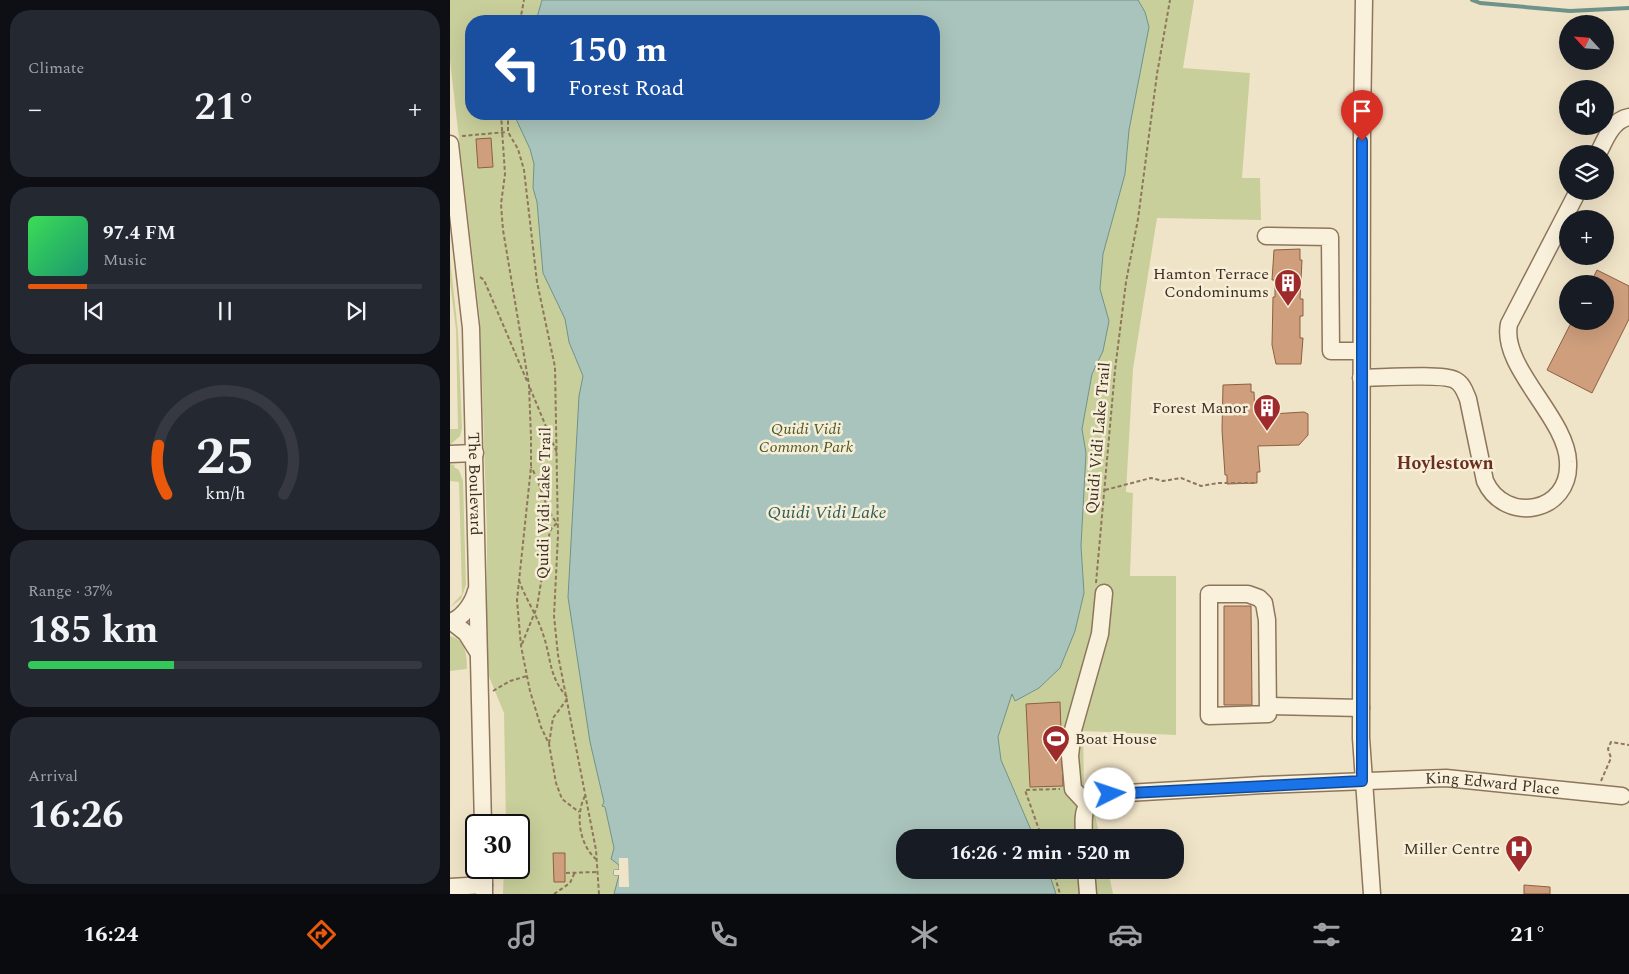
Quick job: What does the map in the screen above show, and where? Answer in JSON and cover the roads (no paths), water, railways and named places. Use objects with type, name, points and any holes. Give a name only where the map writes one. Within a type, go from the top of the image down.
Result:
[{"type":"street","points":[[1364,0],[1361,350],[1361,708],[1362,781],[1372,894]]},
{"type":"street","points":[[1603,145],[1614,125],[1622,118],[1629,117]]},
{"type":"street","name":"The Boulevard","points":[[454,140],[471,328],[483,814]]},
{"type":"street","points":[[1362,378],[1437,377],[1458,381],[1468,399],[1486,481],[1492,493],[1503,501],[1525,508],[1537,508],[1556,497],[1564,486],[1568,473],[1568,455],[1560,436],[1512,353],[1507,334],[1509,324],[1573,200]]},
{"type":"street","points":[[1266,236],[1330,237],[1331,351],[1361,350]]},
{"type":"street","points":[[450,454],[475,453]]},
{"type":"street","points":[[478,584],[474,600],[451,622],[466,633],[478,652]]},
{"type":"street","points":[[1083,829],[1082,821],[1087,804],[1073,789],[1070,756],[1073,730],[1100,634],[1099,590]]},
{"type":"street","points":[[1209,594],[1248,594],[1259,598],[1264,603],[1267,620],[1268,706],[1268,714],[1209,716],[1209,594]]},
{"type":"street","points":[[1268,706],[1361,708]]},
{"type":"street","name":"King Edward Place","points":[[1087,804],[1091,800],[1110,794],[1446,778],[1622,796]]},
{"type":"street","points":[[1087,879],[1088,894]]},
{"type":"street","points":[[450,887],[484,889]]},
{"type":"water","name":"Quidi Vidi Lake","points":[[542,0],[1138,0],[1145,12],[1149,27],[1129,130],[1125,174],[1103,254],[1100,289],[1109,321],[1103,351],[1092,374],[1082,429],[1086,453],[1081,546],[1084,593],[1075,631],[1060,668],[1039,688],[1015,701],[1012,694],[998,737],[1001,760],[1031,829],[896,829],[896,879],[1051,879],[1056,894],[614,894],[619,875],[614,875],[614,870],[619,870],[619,865],[611,859],[614,848],[605,807],[602,806],[604,802],[590,742],[568,597],[579,396],[583,376],[569,342],[565,319],[543,273],[537,202],[533,188],[534,164],[530,149],[516,120],[940,120],[940,15],[538,15]]},
{"type":"waterway","points":[[1472,0],[1480,3],[1570,11],[1629,8]]},
{"type":"place","name":"Hamton Terrace Condominums","points":[[1288,307]]},
{"type":"place","name":"Forest Manor","points":[[1267,432]]},
{"type":"place","name":"Boat House","points":[[1056,763]]},
{"type":"place","name":"Miller Centre","points":[[1519,873]]},
{"type":"district","name":"Hoylestown","points":[[1445,463]]},
{"type":"park label","name":"Quidi Vidi Common Park","points":[[806,438]]}]
